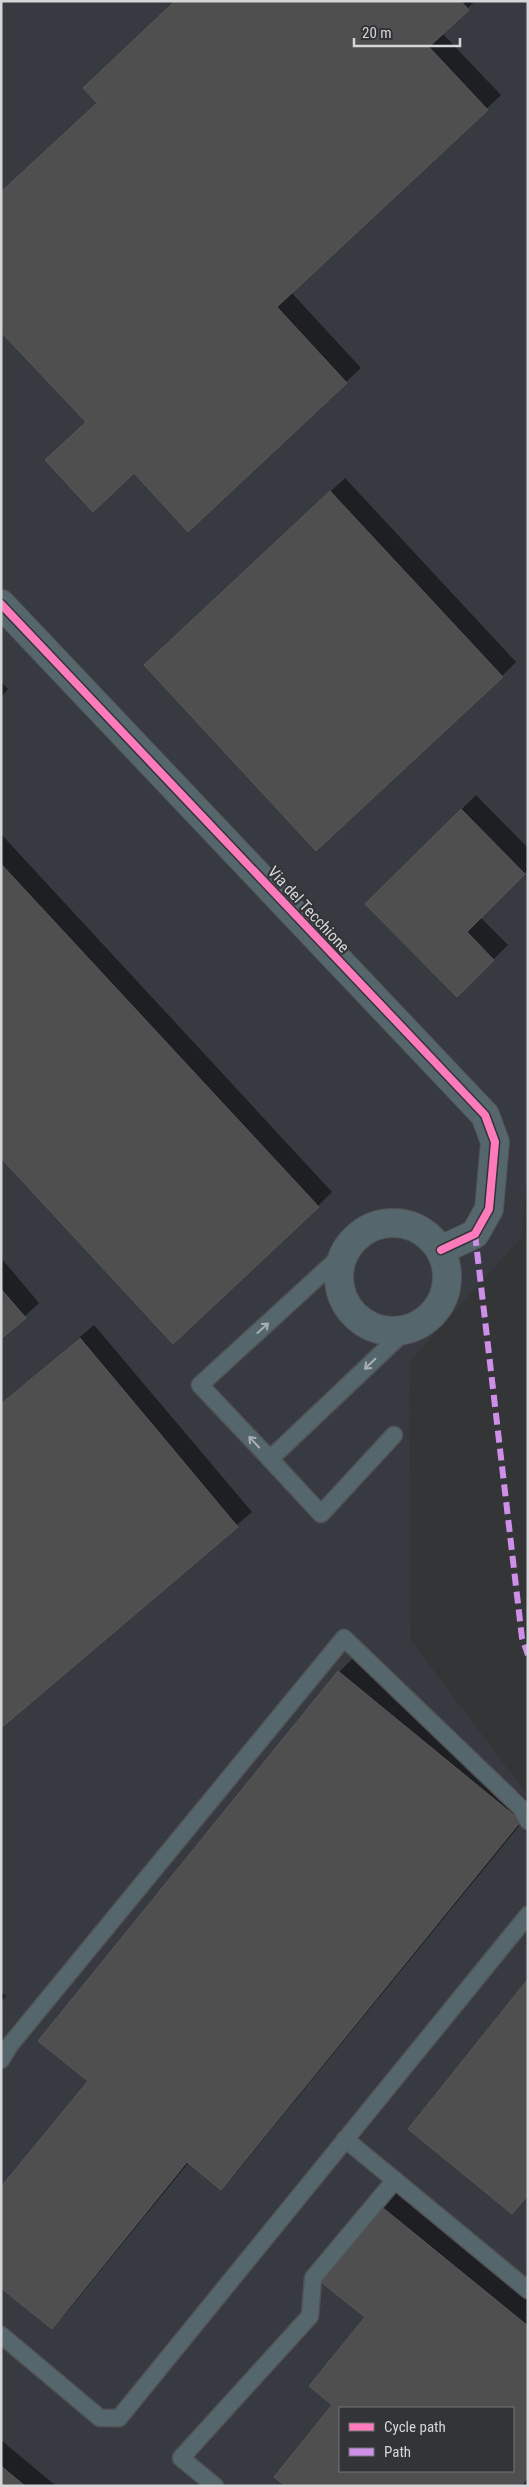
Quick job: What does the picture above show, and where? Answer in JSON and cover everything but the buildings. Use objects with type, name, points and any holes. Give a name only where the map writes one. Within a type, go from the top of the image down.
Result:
[{"type":"street","name":"Via del Tecchione","points":[[1,604],[485,1115],[494,1142],[489,1209],[475,1234],[441,1250]]},
{"type":"street","points":[[391,1222],[411,1225],[428,1234],[441,1250],[447,1269],[446,1289],[438,1308],[424,1322],[406,1330],[386,1331],[366,1324],[351,1311],[341,1294],[339,1274],[343,1254],[355,1238],[372,1226],[391,1222]]},
{"type":"lane","points":[[343,1254],[200,1385],[321,1514],[394,1435]]},
{"type":"lane","points":[[270,1459],[406,1330]]},
{"type":"lane","points":[[1,2060],[10,2045],[344,1638],[521,1808],[528,1821]]},
{"type":"lane","points":[[1,2335],[100,2418],[119,2418],[528,1915]]},
{"type":"lane","points":[[346,2139],[527,2289]]},
{"type":"lane","points":[[215,2486],[181,2458],[310,2316],[313,2278],[395,2180]]},
{"type":"shaded area","points":[[1,1],[528,1],[528,1175],[521,1238],[410,1361],[409,1396],[410,1639],[528,1796],[528,2486],[1,2486]]},
{"type":"marked path","points":[[475,1234],[522,1638],[528,1655]]},
{"type":"cycle path","points":[[1,604],[485,1115],[495,1142],[489,1209],[475,1234],[441,1250]]}]
